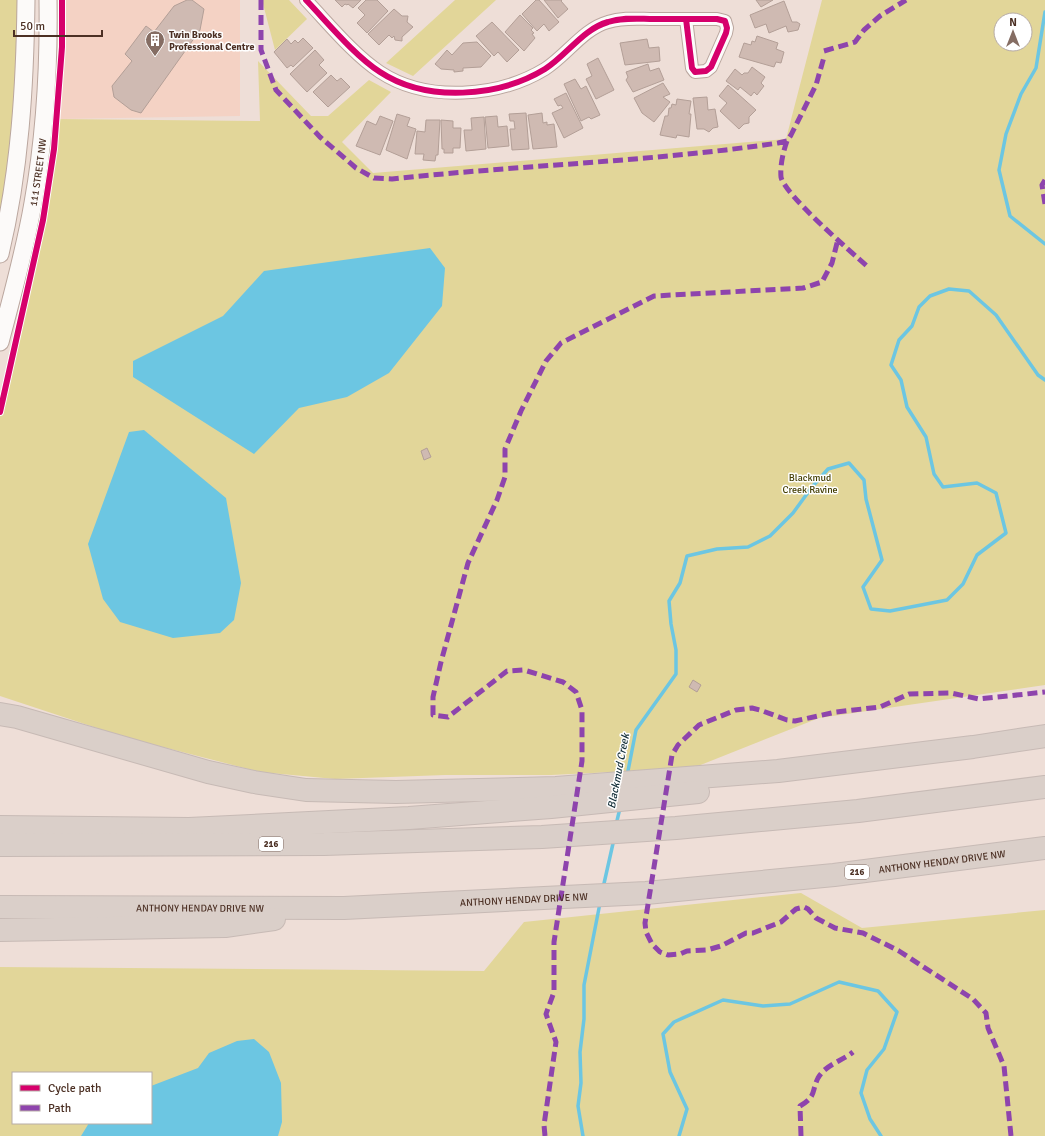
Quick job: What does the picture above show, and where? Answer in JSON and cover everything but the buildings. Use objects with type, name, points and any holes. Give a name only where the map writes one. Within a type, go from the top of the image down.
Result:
[{"type":"highway","points":[[6,713],[208,772],[254,782],[306,790],[554,798]]},
{"type":"highway","points":[[0,827],[189,829],[409,818],[554,798],[691,786],[786,780],[1045,736]]},
{"type":"highway","name":"216","points":[[0,845],[324,844],[542,837],[676,828],[858,811],[1045,787]]},
{"type":"highway","name":"ANTHONY HENDAY DRIVE NW","points":[[0,908],[344,908],[531,899],[669,891],[834,875],[1045,848]]},
{"type":"highway","points":[[0,930],[224,926],[344,908]]},
{"type":"main road","points":[[0,254],[17,163],[21,126],[26,0]]},
{"type":"main road","name":"111 STREET NW","points":[[0,342],[26,242],[40,158],[48,55],[48,0]]},
{"type":"street","points":[[306,0],[365,60],[379,71],[400,83],[418,88],[449,93],[491,89],[532,76],[557,61],[594,28],[609,21],[630,19],[686,19],[722,20],[727,24],[726,33],[711,66],[706,71],[695,72],[692,68],[686,19]]},
{"type":"shaded area","points":[[62,0],[240,0],[240,116],[57,119],[62,47]]},
{"type":"green space","points":[[0,0],[19,0],[12,129],[0,217]]},
{"type":"green space","points":[[262,0],[289,0],[307,19],[275,50]]},
{"type":"green space","points":[[455,0],[496,0],[413,76],[386,63]]},
{"type":"green space","name":"Blackmud Creek Ravine","points":[[822,0],[1045,0],[1045,685],[819,718],[693,768],[551,775],[445,775],[335,779],[260,772],[124,737],[0,696],[0,412],[43,220],[57,119],[260,121],[258,61],[311,116],[328,116],[369,80],[391,92],[342,142],[373,173],[786,139]]},
{"type":"green space","points":[[801,893],[862,928],[1045,910],[1045,1136],[0,1136],[0,967],[484,971],[524,922]]},
{"type":"water","points":[[430,248],[445,268],[442,306],[389,373],[347,397],[299,408],[254,454],[133,377],[133,361],[223,316],[264,271]]},
{"type":"water","points":[[144,430],[226,498],[241,583],[234,620],[220,633],[173,638],[120,622],[103,599],[88,544],[129,432]]},
{"type":"water","points":[[254,1039],[269,1052],[281,1083],[282,1122],[278,1136],[81,1136],[88,1124],[152,1124],[152,1086],[198,1068],[209,1053],[237,1041]]},
{"type":"waterway","name":"Blackmud Creek","points":[[1045,12],[1036,68],[1021,94],[1006,134],[999,170],[1010,216],[1045,244]]},
{"type":"waterway","name":"Blackmud Creek","points":[[627,776],[636,730],[676,674],[676,650],[671,624],[669,601],[680,583],[687,556],[717,549],[748,547],[770,536],[793,513],[812,487],[828,469],[849,463],[864,480],[866,499],[882,560],[863,587],[871,609],[890,611],[947,600],[963,584],[977,555],[1006,533],[996,493],[977,483],[943,487],[934,474],[926,437],[907,407],[901,380],[891,365],[899,340],[912,326],[919,307],[930,296],[949,289],[969,291],[996,315],[1038,375],[1045,380]]},
{"type":"waterway","name":"Blackmud Creek","points":[[616,825],[620,808]]},
{"type":"waterway","name":"Blackmud Creek","points":[[603,888],[614,839]]},
{"type":"waterway","name":"Blackmud Creek","points":[[583,1136],[578,1106],[581,1083],[580,1052],[584,1019],[584,985],[600,903]]},
{"type":"waterway","name":"Blackmud Creek","points":[[679,1136],[687,1109],[670,1072],[663,1034],[674,1022],[723,1000],[763,1006],[790,1004],[839,982],[878,991],[897,1012],[884,1049],[867,1070],[861,1093],[870,1119],[881,1136]]},
{"type":"marked path","points":[[261,0],[261,50],[276,90],[320,137],[356,168],[374,178],[392,179],[682,155],[787,141],[816,85],[824,57]]},
{"type":"marked path","points":[[824,51],[855,42],[864,30],[880,16],[906,0]]},
{"type":"marked path","points":[[787,141],[781,168],[781,177],[785,185],[793,196],[819,223],[867,266]]},
{"type":"marked path","points":[[1045,180],[1042,185],[1045,204]]},
{"type":"marked path","points":[[545,1136],[544,1125],[556,1042],[546,1014],[554,992],[554,942],[582,761],[582,710],[576,692],[563,682],[524,670],[507,671],[448,717],[433,715],[433,697],[441,662],[468,563],[497,500],[505,477],[505,449],[521,411],[546,361],[561,343],[654,296],[803,288],[822,282],[832,263],[838,239]]},
{"type":"marked path","points":[[1011,1136],[1004,1066],[988,1028],[986,1013],[973,999],[899,951],[863,933],[835,928],[816,918],[808,909],[804,907],[796,909],[781,922],[753,933],[746,933],[721,946],[707,950],[687,951],[680,954],[668,955],[660,952],[652,944],[646,932],[645,923],[672,755],[678,745],[699,725],[736,710],[752,708],[787,720],[795,721],[836,712],[880,707],[909,694],[951,693],[979,699],[1045,692]]},
{"type":"marked path","points":[[801,1136],[800,1106],[813,1094],[816,1083],[821,1074],[829,1066],[853,1052]]},
{"type":"cycle path","points":[[0,412],[43,220],[54,149],[62,47],[62,0]]},
{"type":"cycle path","points":[[306,0],[351,48],[380,72],[399,82],[419,89],[441,92],[463,93],[485,90],[506,86],[527,78],[545,69],[583,36],[599,25],[614,20],[625,19],[717,19],[725,21],[727,28],[726,33],[711,67],[706,71],[695,72],[692,68],[686,19]]},
{"type":"place","name":"Twin Brooks Professional Centre","points":[[155,57]]}]
